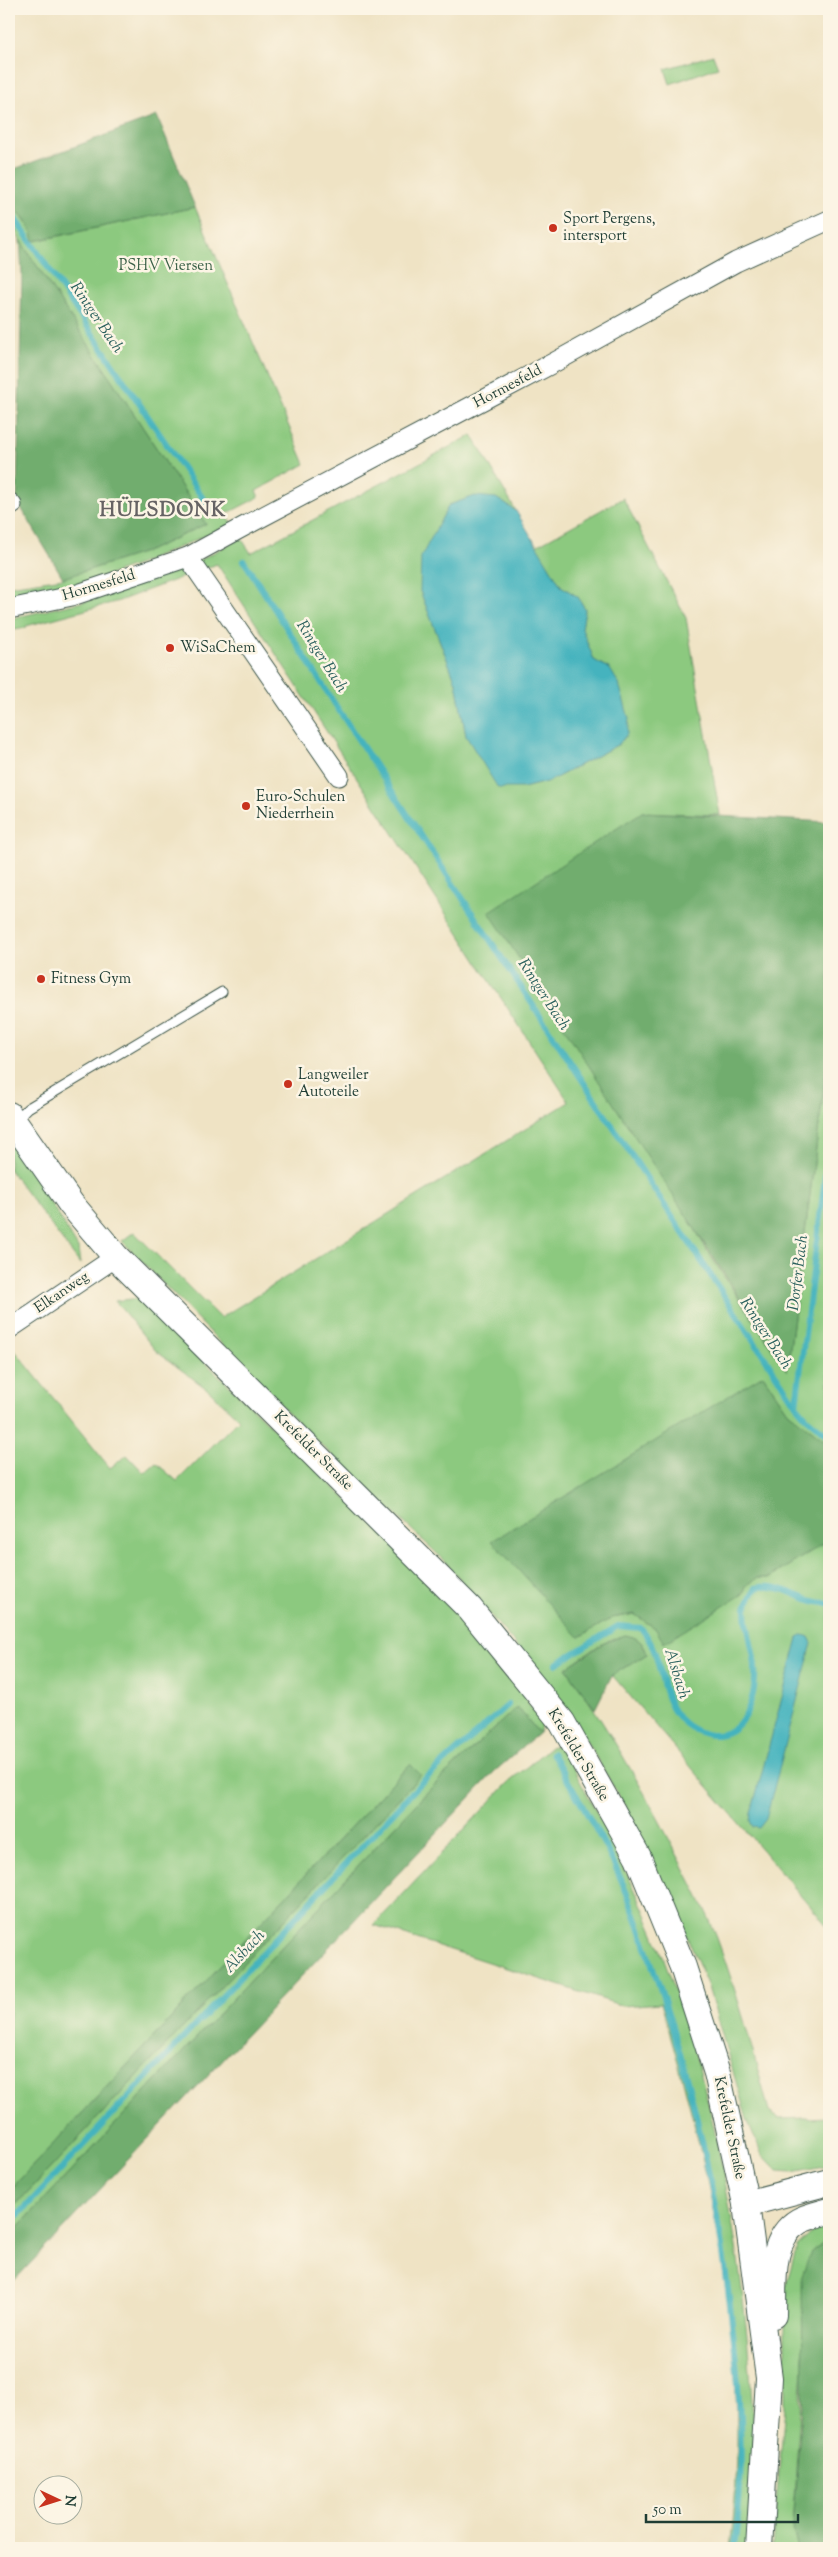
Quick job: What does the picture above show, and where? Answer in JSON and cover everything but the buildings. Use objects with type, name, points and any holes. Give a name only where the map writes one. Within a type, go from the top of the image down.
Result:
[{"type":"main road","name":"Krefelder Straße","points":[[11,1119],[71,1204],[116,1257],[470,1609],[562,1722],[638,1857],[683,1967],[717,2073],[746,2204],[769,2378],[759,2548]]},
{"type":"main road","points":[[746,2204],[829,2182]]},
{"type":"main road","points":[[769,2378],[776,2253],[784,2235],[799,2221],[829,2211]]},
{"type":"street","name":"Hormesfeld","points":[[9,609],[72,596],[193,555],[243,526],[554,362],[736,262],[829,220]]},
{"type":"street","points":[[193,555],[339,776]]},
{"type":"street","name":"Elkanweg","points":[[9,1329],[116,1257]]},
{"type":"lane","points":[[11,1119],[222,992]]},
{"type":"green space","points":[[713,55],[718,67],[670,84],[665,69]]},
{"type":"green space","points":[[157,116],[195,207],[34,241],[31,230],[25,220],[9,204],[9,171]]},
{"type":"green space","name":"PSHV Viersen","points":[[9,204],[25,220],[35,241],[195,207],[305,464],[256,491],[259,497],[226,514],[232,524],[140,564],[59,592],[9,600],[9,586],[63,578],[148,551],[206,524],[20,240],[9,220]]},
{"type":"green space","points":[[20,240],[206,524],[148,551],[63,578],[17,501],[22,274]]},
{"type":"green space","points":[[472,435],[516,511],[496,498],[449,505],[436,531],[420,591],[456,682],[466,736],[523,788],[550,781],[619,744],[610,669],[594,660],[582,629],[585,609],[578,597],[561,586],[536,546],[623,498],[686,618],[720,815],[642,812],[687,1215],[708,1252],[787,1371],[829,1048],[829,1444],[788,1412],[763,1375],[579,1637],[612,1618],[634,1614],[655,1628],[746,1586],[757,1578],[769,1578],[829,1540],[829,1928],[612,1675],[647,1654],[641,1642],[632,1637],[610,1640],[566,1668],[608,1731],[633,1773],[706,1913],[725,1959],[739,2003],[769,2112],[780,2119],[829,2117],[829,2165],[792,2172],[778,2171],[761,2153],[747,2119],[708,1987],[673,1903],[626,1808],[587,1742],[535,1668],[444,1560],[301,1426],[122,1241],[134,1232],[220,1318],[569,1102],[217,564],[119,601],[26,626],[26,628],[9,631],[9,619],[95,599],[184,568],[241,538],[251,553]]},
{"type":"green space","points":[[642,812],[829,822],[829,1048],[787,1371],[489,912]]},
{"type":"green space","points":[[9,1134],[78,1248],[80,1264],[9,1169]]},
{"type":"green space","points":[[139,1298],[443,1593],[516,1685],[542,1723],[539,1733],[517,1707],[433,1786],[9,2237],[9,2212],[421,1775],[410,1764],[9,2191],[9,1350],[12,1347],[110,1468],[127,1455],[144,1473],[156,1463],[177,1481],[239,1419],[211,1392],[156,1351],[115,1301]]},
{"type":"green space","points":[[763,1375],[788,1412],[829,1444],[829,1540],[769,1578],[757,1578],[746,1586],[743,1594],[664,1643],[655,1628],[634,1614],[612,1618],[579,1637],[492,1541]]},
{"type":"green space","points":[[625,1635],[639,1641],[644,1646],[647,1654],[612,1675],[595,1709],[566,1668],[602,1644]]},
{"type":"green space","points":[[517,1707],[539,1733],[495,1771],[9,2286],[9,2237],[433,1786]]},
{"type":"green space","points":[[560,1744],[598,1815],[645,1911],[690,2035],[704,2086],[727,2190],[748,2346],[754,2473],[748,2548],[730,2548],[736,2479],[737,2410],[724,2272],[697,2136],[661,2003],[623,2006],[374,1925],[507,1784],[550,1747]]},
{"type":"green space","points":[[410,1764],[421,1775],[9,2212],[9,2191]]},
{"type":"green space","points":[[829,2223],[829,2238],[811,2252],[792,2527],[798,2548],[772,2548],[785,2407],[785,2288],[797,2247],[816,2229]]},
{"type":"green space","points":[[829,2238],[829,2548],[798,2548],[792,2527],[803,2395],[802,2276],[811,2252]]},
{"type":"water","points":[[475,496],[496,498],[516,511],[561,586],[578,597],[585,609],[582,629],[594,660],[610,669],[619,684],[629,719],[627,734],[619,744],[550,781],[523,788],[498,788],[466,736],[456,682],[420,591],[421,557],[449,505]]},
{"type":"water","points":[[804,1635],[809,1637],[812,1643],[766,1819],[759,1828],[753,1827],[750,1821],[751,1813],[798,1638]]},
{"type":"waterway","name":"Rintger Bach","points":[[9,214],[14,217],[212,512]]},
{"type":"waterway","name":"Rintger Bach","points":[[244,561],[338,709],[796,1405],[807,1418],[829,1436]]},
{"type":"waterway","name":"Dorfer Bach","points":[[796,1405],[829,1146]]},
{"type":"waterway","name":"Alsbach","points":[[556,1664],[618,1626],[641,1628],[649,1639],[658,1662],[667,1697],[679,1718],[696,1731],[717,1735],[728,1732],[737,1726],[744,1717],[753,1694],[755,1669],[746,1609],[756,1588],[775,1588],[810,1600],[829,1603]]},
{"type":"waterway","name":"Alsbach","points":[[9,2225],[422,1782],[508,1705]]},
{"type":"waterway","points":[[552,1753],[606,1848],[627,1893],[674,2033],[706,2160],[728,2289],[740,2413],[740,2494],[734,2548]]},
{"type":"place","name":"Sport Pergens, intersport","points":[[553,228]]},
{"type":"place","name":"WiSaChem","points":[[170,648]]},
{"type":"place","name":"Euro-Schulen Niederrhein","points":[[246,806]]},
{"type":"place","name":"Fitness Gym","points":[[41,979]]},
{"type":"place","name":"Langweiler Autoteile","points":[[288,1084]]},
{"type":"district","name":"HÜLSDONK","points":[[163,511]]}]
